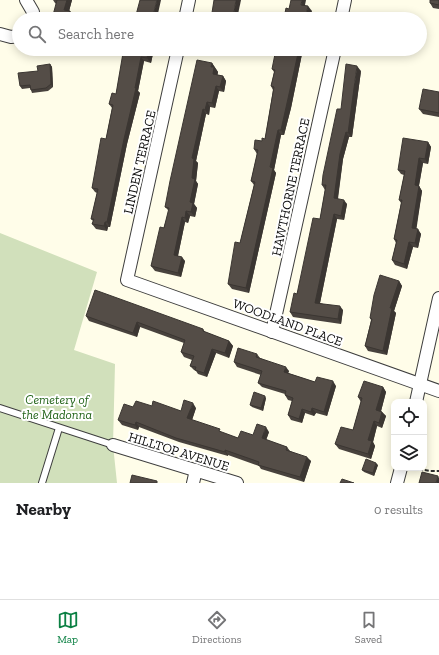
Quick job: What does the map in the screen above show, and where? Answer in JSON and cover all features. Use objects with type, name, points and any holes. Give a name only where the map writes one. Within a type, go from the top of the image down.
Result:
[{"type":"street","points":[[26,0],[33,12]]},
{"type":"street","points":[[186,12],[189,0]]},
{"type":"street","points":[[342,12],[345,0]]},
{"type":"street","points":[[0,34],[12,37]]},
{"type":"street","name":"LINDEN TERRACE","points":[[127,280],[176,56]]},
{"type":"street","name":"HAWTHORNE TERRACE","points":[[272,332],[333,56]]},
{"type":"street","name":"WOODLAND PLACE","points":[[127,280],[439,391]]},
{"type":"street","points":[[417,399],[439,298]]},
{"type":"street","name":"HILLTOP AVENUE","points":[[112,445],[237,483]]},
{"type":"street","points":[[193,483],[196,470]]},
{"type":"street","points":[[397,483],[400,471]]},
{"type":"lane","points":[[0,408],[112,445]]},
{"type":"lane","points":[[42,483],[59,428]]},
{"type":"path","points":[[427,470],[439,470]]},
{"type":"green space","name":"Cemetery of the Madonna","points":[[0,233],[97,272],[74,350],[115,364],[113,445],[117,483],[0,483]]},
{"type":"building","points":[[57,0],[67,0],[64,10],[70,12],[54,12]]},
{"type":"building","points":[[140,0],[157,0],[154,12],[137,12]]},
{"type":"building","points":[[214,0],[236,0],[234,12],[212,12]]},
{"type":"building","points":[[291,0],[302,0],[301,5],[308,6],[307,12],[285,12],[286,8],[289,9]]},
{"type":"building","points":[[430,0],[439,0],[439,5],[430,3]]},
{"type":"building","points":[[122,56],[147,56],[147,58],[141,57],[136,88],[107,222],[105,222],[104,226],[92,224],[94,219],[91,219],[98,189],[92,188],[101,138],[106,139],[113,105],[109,104],[112,93],[116,94]]},
{"type":"building","points":[[275,56],[297,56],[281,130],[278,130],[270,167],[273,168],[246,288],[228,284],[235,242],[240,243],[255,182],[251,181],[258,150],[254,149],[255,140],[262,141],[262,138],[265,139],[274,87],[271,86],[275,70],[272,69]]},
{"type":"building","points":[[197,60],[212,63],[211,67],[214,67],[213,74],[223,76],[220,87],[216,86],[212,103],[207,102],[205,110],[203,109],[192,158],[194,159],[192,178],[195,179],[190,202],[193,203],[191,212],[186,211],[185,218],[182,217],[174,255],[182,257],[178,273],[151,266],[160,227],[164,228],[169,208],[165,207]]},
{"type":"building","points":[[50,64],[51,84],[46,88],[31,90],[30,85],[20,86],[18,73],[38,71],[37,66]]},
{"type":"building","points":[[346,64],[357,66],[348,133],[346,132],[340,154],[334,198],[344,200],[341,216],[334,214],[315,303],[340,306],[338,319],[290,312],[294,293],[297,294],[313,218],[320,219],[326,185],[322,185],[323,175],[337,109],[341,109]]},
{"type":"building","points":[[423,89],[439,92],[439,113],[419,109]]},
{"type":"building","points":[[403,138],[428,142],[425,159],[419,158],[415,185],[419,186],[412,228],[418,229],[415,243],[409,242],[404,264],[392,260],[397,240],[394,239],[402,200],[399,200],[405,171],[398,170]]},
{"type":"building","points":[[380,275],[399,281],[390,308],[392,308],[383,351],[365,346],[372,319],[370,318],[374,295]]},
{"type":"building","points":[[95,290],[203,329],[203,331],[229,341],[225,353],[212,349],[204,373],[195,370],[196,367],[190,366],[194,356],[181,352],[185,340],[137,322],[133,333],[86,316]]},
{"type":"building","points":[[238,348],[257,354],[256,357],[286,367],[284,372],[315,382],[317,377],[333,381],[324,412],[312,408],[311,412],[302,409],[299,419],[288,415],[293,398],[285,395],[286,391],[258,383],[262,371],[234,362]]},
{"type":"building","points":[[364,381],[383,387],[376,410],[382,412],[379,423],[374,421],[368,440],[372,441],[368,454],[335,444],[341,427],[353,430],[362,398],[358,397]]},
{"type":"building","points":[[254,392],[265,396],[261,408],[250,405]]},
{"type":"building","points":[[184,400],[193,403],[187,418],[220,429],[219,431],[238,438],[241,431],[253,435],[257,424],[266,427],[262,438],[287,447],[286,450],[307,457],[300,477],[258,465],[259,462],[225,450],[225,452],[176,438],[136,422],[135,425],[118,420],[124,404],[133,407],[136,401],[152,406],[153,401],[181,411]]},
{"type":"building","points":[[366,459],[376,463],[373,473],[362,470]]},
{"type":"building","points":[[422,472],[438,476],[436,483],[419,483]]},
{"type":"building","points":[[132,475],[157,481],[157,483],[130,483]]},
{"type":"building","points":[[342,479],[354,483],[340,483]]}]
